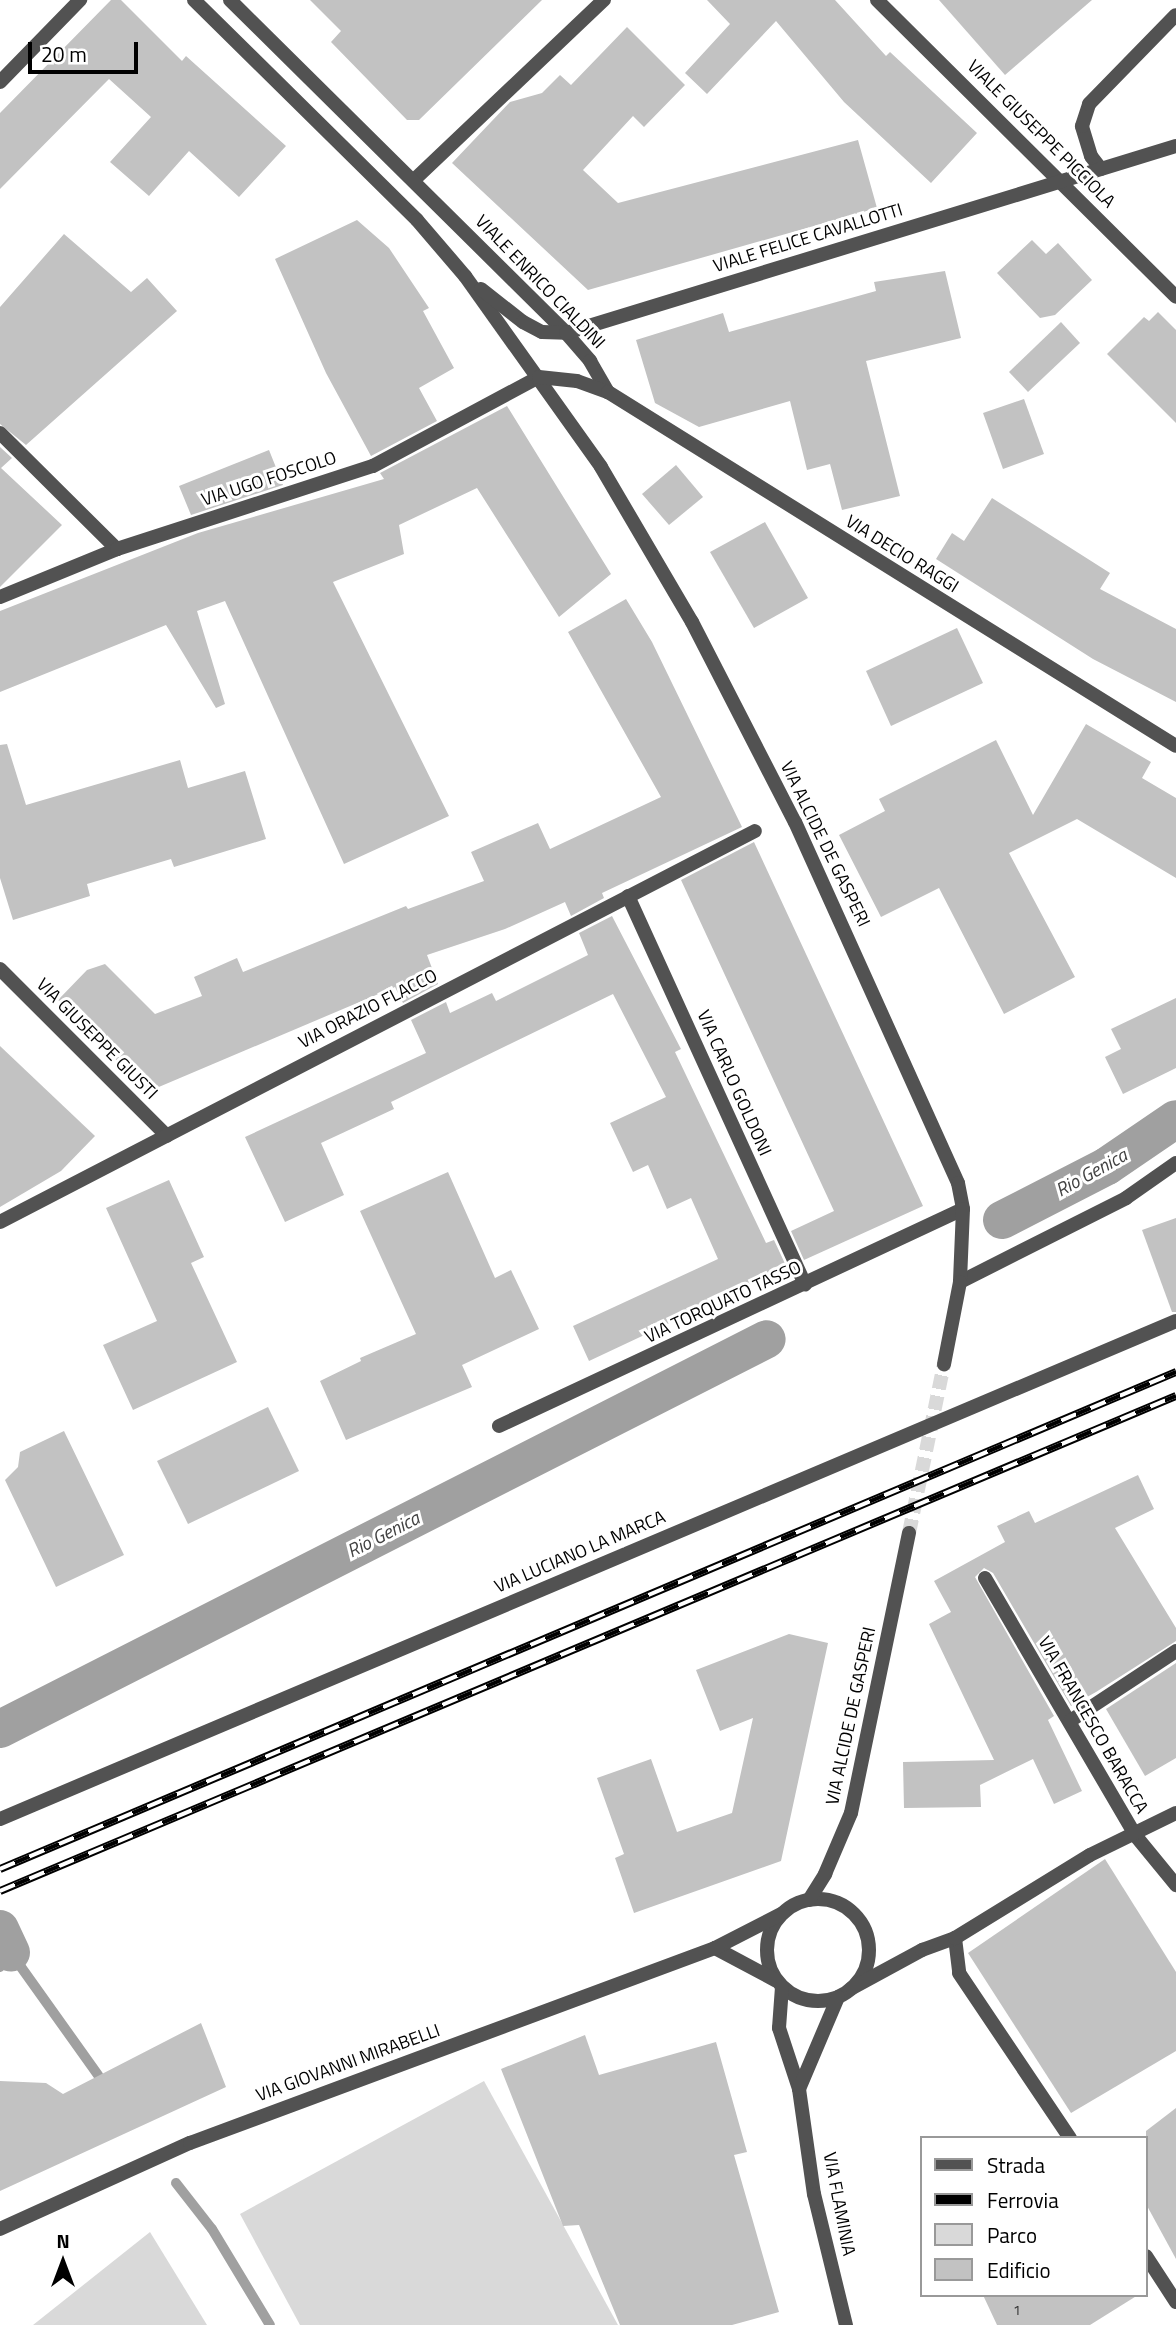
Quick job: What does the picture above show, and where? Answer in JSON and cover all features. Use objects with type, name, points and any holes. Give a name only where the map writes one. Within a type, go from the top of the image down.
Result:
[{"type":"street","points":[[0,82],[80,0]]},
{"type":"street","points":[[194,0],[417,220],[465,276],[539,377],[577,381],[608,392]]},
{"type":"street","name":"VIALE ENRICO CIALDINI","points":[[230,0],[566,333],[590,361],[608,392]]},
{"type":"street","points":[[414,180],[604,0]]},
{"type":"street","name":"VIALE GIUSEPPE PICCIOLA","points":[[877,0],[1176,297]]},
{"type":"street","points":[[1101,169],[1091,156],[1082,126],[1089,104],[1176,15]]},
{"type":"street","name":"VIALE FELICE CAVALLOTTI","points":[[465,276],[523,323],[542,332],[566,333],[1176,146]]},
{"type":"street","name":"VIA UGO FOSCOLO","points":[[0,597],[117,549],[373,466],[539,377]]},
{"type":"street","name":"VIA ALCIDE DE GASPERI","points":[[539,377],[601,467],[692,622],[795,822],[888,1020],[958,1184],[963,1209],[960,1282],[944,1364]]},
{"type":"street","name":"VIA DECIO RAGGI","points":[[608,392],[1176,746]]},
{"type":"street","points":[[0,433],[117,549]]},
{"type":"street","name":"VIA ORAZIO FLACCO","points":[[0,1222],[755,831]]},
{"type":"street","name":"VIA CARLO GOLDONI","points":[[628,896],[805,1285]]},
{"type":"street","name":"VIA GIUSEPPE GIUSTI","points":[[0,969],[167,1136]]},
{"type":"street","points":[[960,1282],[1126,1198],[1176,1163]]},
{"type":"street","name":"VIA TORQUATO TASSO","points":[[499,1426],[963,1209]]},
{"type":"street","name":"VIA LUCIANO LA MARCA","points":[[0,1819],[1176,1321]]},
{"type":"street","name":"VIA ALCIDE DE GASPERI","points":[[809,1900],[825,1874],[851,1813],[909,1533]]},
{"type":"street","name":"VIA FRANCESCO BARACCA","points":[[985,1578],[1135,1835],[1176,1885]]},
{"type":"street","points":[[1070,1721],[1176,1651]]},
{"type":"street","points":[[715,1948],[808,1999],[838,1997],[922,1950],[955,1938],[1090,1855],[1176,1813]]},
{"type":"street","points":[[780,1984],[767,1946],[783,1913],[809,1900],[842,1905],[864,1928],[868,1961],[852,1988]]},
{"type":"street","name":"VIA GIOVANNI MIRABELLI","points":[[0,2229],[203,2138],[715,1948],[783,1913]]},
{"type":"street","points":[[955,1938],[959,1973],[1069,2136]]},
{"type":"street","name":"VIA FLAMINIA","points":[[780,1984],[779,2028],[799,2089],[814,2194],[846,2325]]},
{"type":"street","points":[[799,2089],[838,1997]]},
{"type":"street","points":[[1148,2259],[1176,2302]]},
{"type":"green space","points":[[484,2081],[618,2325],[300,2325],[240,2214]]},
{"type":"green space","points":[[150,2232],[207,2325],[33,2325]]},
{"type":"building","points":[[111,0],[121,0],[182,61],[186,56],[286,146],[239,197],[189,151],[149,196],[110,162],[151,117],[109,79],[0,189],[0,113]]},
{"type":"building","points":[[310,0],[542,0],[419,120],[407,120],[331,42],[341,31]]},
{"type":"building","points":[[707,0],[835,0],[886,56],[890,52],[977,133],[931,183],[844,102],[776,21],[707,94],[685,73],[730,24]]},
{"type":"building","points":[[939,0],[1092,0],[1005,75]]},
{"type":"building","points":[[627,27],[685,85],[644,127],[633,116],[583,170],[618,203],[858,140],[877,208],[588,290],[452,163],[510,102],[542,93],[560,75],[571,85]]},
{"type":"building","points":[[357,220],[389,248],[429,308],[423,311],[454,368],[419,388],[437,421],[371,456],[326,373],[275,259]]},
{"type":"building","points":[[64,234],[131,292],[147,278],[177,311],[26,445],[0,424],[0,307]]},
{"type":"building","points":[[1032,240],[1046,254],[1058,243],[1092,280],[1055,315],[1040,318],[997,273]]},
{"type":"building","points":[[945,271],[961,338],[866,361],[900,496],[842,510],[830,464],[807,470],[790,401],[699,427],[655,403],[636,340],[723,313],[729,332],[876,291],[874,282]]},
{"type":"building","points":[[1158,312],[1176,330],[1176,423],[1107,354],[1144,317],[1149,321]]},
{"type":"building","points":[[1061,322],[1080,343],[1028,392],[1009,372]]},
{"type":"building","points":[[1024,399],[1044,454],[1003,469],[983,413]]},
{"type":"building","points":[[507,406],[611,574],[559,617],[477,488],[399,525],[404,554],[333,582],[449,816],[344,864],[225,601],[197,611],[225,704],[216,708],[166,625],[0,692],[0,611],[198,533],[384,479],[380,473]]},
{"type":"building","points":[[0,447],[12,458],[1,468],[62,525],[0,587]]},
{"type":"building","points":[[269,450],[283,485],[191,515],[179,486]]},
{"type":"building","points":[[676,465],[703,497],[669,525],[642,494]]},
{"type":"building","points":[[992,498],[1110,573],[1100,589],[1176,629],[1176,702],[1093,659],[936,559],[952,533],[964,541]]},
{"type":"building","points":[[765,522],[808,598],[754,628],[710,552]]},
{"type":"building","points":[[626,599],[652,642],[742,827],[602,893],[604,898],[571,916],[565,902],[505,929],[427,955],[438,984],[403,1003],[395,987],[147,1092],[58,1000],[87,970],[105,964],[155,1014],[202,996],[194,977],[237,958],[243,972],[406,906],[408,909],[484,881],[471,852],[538,823],[550,849],[661,797],[568,632]]},
{"type":"building","points":[[957,628],[983,683],[891,726],[866,671]]},
{"type":"building","points":[[1086,724],[1151,762],[1142,778],[1176,798],[1176,878],[1077,819],[1009,853],[1075,977],[1004,1014],[939,888],[881,917],[839,835],[885,811],[879,799],[996,740],[1033,815]]},
{"type":"building","points":[[7,744],[26,805],[180,760],[188,788],[245,771],[266,839],[174,867],[171,859],[87,884],[90,896],[13,920],[0,878],[0,745]]},
{"type":"building","points":[[754,842],[923,1206],[804,1260],[791,1231],[834,1211],[681,880]]},
{"type":"building","points":[[612,916],[681,1049],[675,1052],[766,1243],[774,1240],[787,1268],[589,1361],[573,1326],[718,1259],[691,1198],[667,1209],[648,1165],[633,1172],[610,1123],[666,1097],[613,994],[391,1102],[394,1109],[321,1143],[344,1195],[285,1222],[245,1137],[426,1053],[411,1020],[446,1002],[450,1013],[492,993],[496,1001],[588,955],[579,933]]},
{"type":"building","points":[[1176,998],[1176,1068],[1123,1094],[1105,1057],[1121,1049],[1111,1029]]},
{"type":"building","points":[[0,1046],[95,1136],[61,1171],[0,1207]]},
{"type":"building","points":[[448,1172],[495,1278],[511,1270],[539,1329],[462,1365],[472,1387],[346,1440],[320,1381],[361,1361],[360,1358],[416,1334],[360,1211]]},
{"type":"building","points":[[169,1180],[204,1257],[191,1263],[237,1362],[133,1410],[103,1345],[157,1321],[106,1208]]},
{"type":"building","points":[[1176,1218],[1176,1312],[1172,1312],[1142,1230]]},
{"type":"building","points":[[268,1407],[299,1471],[188,1524],[157,1461]]},
{"type":"building","points":[[64,1431],[124,1555],[56,1587],[5,1480],[18,1467],[20,1452]]},
{"type":"building","points":[[1138,1475],[1154,1509],[1115,1528],[1176,1628],[1176,1641],[1096,1692],[1071,1706],[993,1573],[984,1568],[975,1577],[1054,1716],[1048,1720],[1082,1791],[1054,1804],[1033,1759],[980,1785],[981,1807],[904,1808],[903,1762],[994,1760],[929,1624],[951,1612],[934,1581],[1005,1542],[997,1526],[1029,1511],[1035,1523]]},
{"type":"building","points":[[789,1634],[828,1643],[781,1861],[634,1913],[615,1858],[624,1854],[597,1778],[651,1759],[677,1832],[732,1813],[753,1718],[720,1731],[696,1670]]},
{"type":"building","points":[[1176,1663],[1176,1758],[1145,1776],[1106,1709]]},
{"type":"building","points":[[1105,1859],[1176,1972],[1176,2051],[1071,2113],[968,1953]]},
{"type":"building","points":[[201,2023],[226,2087],[0,2191],[0,2081],[46,2083],[63,2094]]},
{"type":"building","points":[[585,2035],[599,2075],[716,2042],[747,2152],[734,2155],[779,2312],[732,2325],[620,2325],[579,2225],[563,2226],[501,2069]]},
{"type":"building","points":[[1176,2108],[1176,2259],[1148,2208],[1146,2131]]},
{"type":"building","points":[[984,2297],[1135,2297],[1090,2325],[997,2325]]},
{"type":"waterway","name":"Rio Genica","points":[[1002,1220],[1107,1166],[1176,1119]]},
{"type":"waterway","name":"Rio Genica","points":[[0,1729],[767,1339]]},
{"type":"waterway","name":"Rio Genica","points":[[0,1929],[11,1953]]},
{"type":"waterway","points":[[0,1967],[11,1953],[98,2075]]},
{"type":"waterway","points":[[176,2183],[212,2229],[270,2325]]},
{"type":"tunnel","points":[[909,1533],[944,1364]]},
{"type":"railway","points":[[0,1869],[1176,1372]]},
{"type":"railway","points":[[0,1891],[1176,1396]]}]
